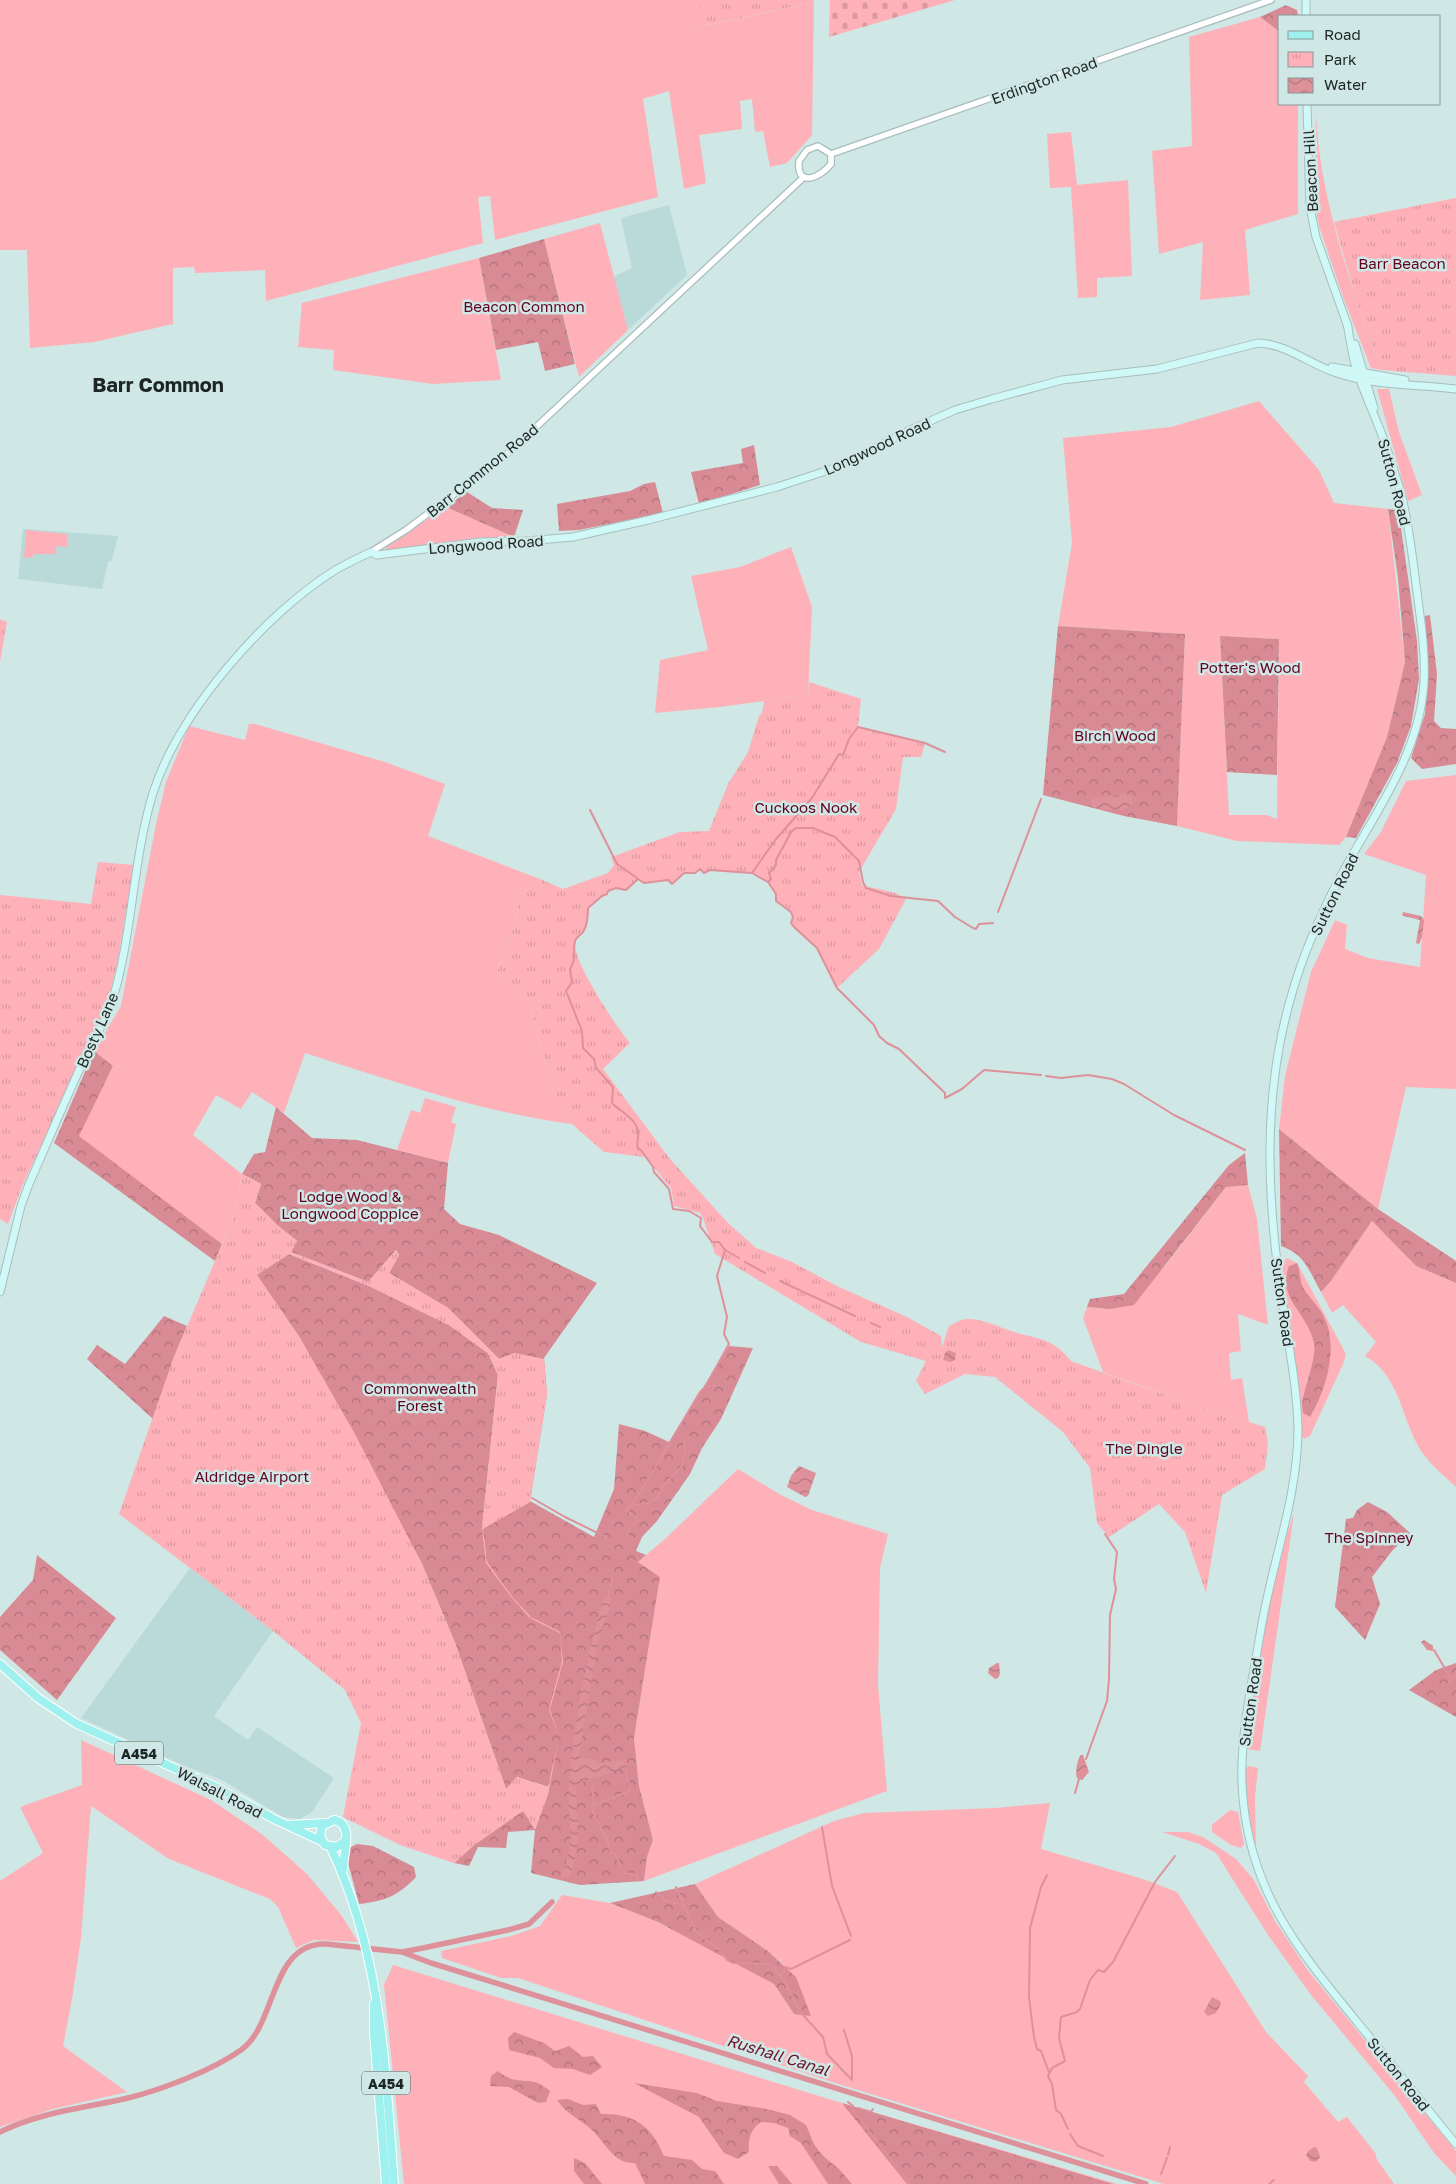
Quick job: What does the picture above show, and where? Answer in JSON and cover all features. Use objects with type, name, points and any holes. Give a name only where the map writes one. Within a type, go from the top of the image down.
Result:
[{"type":"main road","points":[[1298,0],[1306,14]]},
{"type":"main road","points":[[1306,0],[1306,14]]},
{"type":"main road","name":"Beacon Hill","points":[[1308,105],[1310,208],[1316,236],[1347,324],[1362,376]]},
{"type":"main road","name":"Longwood Road","points":[[371,552],[377,554],[482,542],[554,539],[657,518],[777,487],[838,467],[910,430],[955,410],[1062,380],[1157,369],[1258,342],[1276,345],[1333,372],[1456,389]]},
{"type":"main road","name":"Sutton Road","points":[[1362,376],[1405,510],[1421,622],[1424,686],[1420,714],[1402,768],[1336,886],[1302,966],[1289,1005],[1277,1061],[1269,1139],[1270,1201],[1297,1406],[1297,1441],[1289,1508],[1271,1576],[1260,1636],[1241,1771],[1246,1828],[1255,1865],[1281,1920],[1314,1969],[1456,2144]]},
{"type":"main road","name":"Barr Common Road","points":[[166,760],[185,723],[264,628],[280,613],[337,569],[371,552]]},
{"type":"main road","name":"Bosty Lane","points":[[0,1292],[21,1206],[29,1184],[90,1047],[111,1007],[130,922],[149,811],[153,794],[166,760]]},
{"type":"main road","name":"Walsall Road","points":[[0,1664],[38,1698],[77,1724],[218,1788],[274,1819],[321,1841]]},
{"type":"main road","points":[[334,1820],[343,1824],[347,1833],[345,1841],[340,1846],[331,1848],[321,1841],[320,1830],[325,1823],[334,1820]]},
{"type":"main road","name":"Walsall Road","points":[[288,1825],[325,1823]]},
{"type":"main road","name":"A454","points":[[343,1873],[345,1841]]},
{"type":"main road","name":"A454","points":[[331,1848],[343,1873],[368,1953],[374,1982],[382,2034],[394,2184]]},
{"type":"main road","name":"A454","points":[[374,1982],[374,2032],[386,2184]]},
{"type":"street","points":[[1256,6],[1261,0]]},
{"type":"street","name":"Erdington Road","points":[[831,154],[1271,0]]},
{"type":"street","points":[[818,146],[831,154],[831,164],[822,174],[811,178],[804,177],[799,171],[798,166],[802,155],[807,150],[818,146]]},
{"type":"street","name":"Barr Common Road","points":[[371,552],[406,530],[504,456],[804,177]]},
{"type":"shaded area","points":[[669,205],[687,275],[628,330],[613,277],[632,268],[621,218]]},
{"type":"shaded area","points":[[23,529],[118,536],[112,560],[108,562],[102,589],[18,579]]},
{"type":"shaded area","points":[[190,1568],[273,1631],[214,1716],[248,1740],[257,1727],[334,1778],[312,1812],[300,1819],[283,1817],[222,1780],[180,1764],[81,1718]]},
{"type":"green space","points":[[0,0],[700,0],[700,27],[814,2],[812,135],[787,163],[770,167],[763,131],[755,132],[752,99],[740,101],[742,129],[699,135],[706,183],[684,189],[669,91],[643,99],[658,197],[495,240],[490,196],[478,197],[483,243],[266,301],[265,270],[195,273],[194,267],[173,268],[173,324],[94,342],[30,348],[27,250],[0,250]]},
{"type":"green space","points":[[700,0],[814,0],[814,2],[699,27]]},
{"type":"green space","points":[[830,0],[955,0],[829,37]]},
{"type":"green space","points":[[1286,5],[1297,10],[1298,15],[1278,15],[1278,30],[1260,17]]},
{"type":"green space","points":[[1260,17],[1278,30],[1278,105],[1298,105],[1298,214],[1245,230],[1250,295],[1200,300],[1203,242],[1159,254],[1152,151],[1192,146],[1189,37]]},
{"type":"green space","points":[[1316,115],[1319,148],[1331,213],[1349,277],[1381,370],[1371,368],[1343,297],[1319,226],[1314,198]]},
{"type":"green space","points":[[1071,132],[1077,185],[1128,180],[1132,276],[1097,278],[1097,297],[1078,298],[1071,187],[1050,188],[1047,134]]},
{"type":"green space","name":"Barr Beacon","points":[[1456,198],[1456,376],[1381,370],[1356,298],[1334,222]]},
{"type":"green space","points":[[600,223],[628,330],[579,377],[544,239]]},
{"type":"green space","name":"Beacon Common","points":[[544,239],[575,364],[545,371],[538,342],[496,350],[479,258]]},
{"type":"green space","points":[[479,258],[501,380],[433,384],[333,370],[334,350],[298,347],[302,303]]},
{"type":"green space","points":[[1377,389],[1389,389],[1399,432],[1422,495],[1408,501]]},
{"type":"green space","points":[[1259,401],[1319,470],[1334,503],[1388,509],[1405,662],[1387,737],[1346,837],[1339,845],[1237,841],[1177,826],[1185,634],[1058,626],[1072,543],[1063,438],[1171,427]],"holes":[[[1220,636],[1279,639],[1277,819],[1267,815],[1229,815]]]},
{"type":"green space","points":[[754,445],[760,485],[699,504],[691,472],[743,463],[741,449]]},
{"type":"green space","points":[[655,482],[663,513],[579,530],[559,531],[557,504],[630,491],[644,484]]},
{"type":"green space","points":[[467,492],[492,508],[523,510],[514,537],[446,507]]},
{"type":"green space","points":[[446,507],[514,537],[485,539],[480,537],[478,539],[386,550],[387,546]]},
{"type":"green space","points":[[1388,509],[1396,510],[1401,528],[1417,641],[1419,679],[1411,726],[1397,763],[1356,838],[1346,837],[1387,737],[1405,662],[1398,578]]},
{"type":"green space","points":[[26,530],[67,534],[67,547],[56,546],[55,554],[33,554],[33,557],[24,558]]},
{"type":"green space","points":[[791,547],[812,607],[808,695],[720,707],[655,713],[660,660],[708,650],[691,576],[740,567]]},
{"type":"green space","points":[[1430,615],[1437,674],[1434,721],[1441,728],[1456,729],[1456,764],[1422,769],[1411,758],[1425,714],[1428,666],[1425,616]]},
{"type":"green space","points":[[0,619],[7,622],[0,662]]},
{"type":"green space","name":"Birch Wood","points":[[1058,626],[1185,634],[1177,826],[1124,816],[1043,795]]},
{"type":"green space","name":"Potter's Wood","points":[[1220,636],[1279,639],[1277,775],[1227,772]]},
{"type":"green space","points":[[809,682],[861,699],[858,727],[925,743],[921,757],[903,757],[896,809],[859,872],[862,885],[891,892],[906,899],[879,949],[837,988],[817,948],[794,927],[791,923],[793,917],[791,912],[776,901],[772,888],[766,880],[757,875],[717,871],[704,873],[700,869],[695,873],[684,873],[672,884],[668,880],[644,883],[638,879],[626,890],[616,888],[608,891],[607,894],[589,908],[584,930],[575,942],[580,963],[588,978],[606,1009],[630,1043],[603,1069],[670,1159],[728,1223],[756,1248],[792,1262],[839,1287],[907,1317],[941,1336],[942,1347],[949,1326],[965,1319],[984,1321],[1044,1340],[1065,1353],[1071,1361],[1182,1401],[1265,1427],[1268,1443],[1265,1469],[1222,1495],[1206,1593],[1185,1532],[1159,1504],[1109,1537],[1097,1523],[1090,1468],[1063,1432],[995,1377],[965,1374],[925,1394],[916,1381],[926,1361],[861,1342],[715,1254],[700,1213],[674,1206],[671,1188],[645,1157],[604,1152],[572,1124],[554,1091],[539,1043],[531,1005],[497,972],[510,940],[521,895],[540,879],[563,889],[608,873],[614,865],[611,857],[680,832],[709,831],[728,784],[748,752],[759,716],[762,713],[764,701],[808,695]]},
{"type":"green space","points":[[249,724],[255,724],[385,762],[445,784],[428,836],[540,879],[521,895],[510,940],[497,972],[531,1005],[539,1043],[554,1091],[572,1124],[537,1119],[470,1104],[305,1053],[284,1113],[252,1092],[241,1109],[216,1095],[193,1135],[242,1174],[233,1219],[222,1244],[77,1138],[113,1066],[94,1051],[121,1006],[156,824],[166,782],[189,726],[245,740]]},
{"type":"green space","points":[[1456,775],[1456,1089],[1406,1087],[1378,1209],[1279,1129],[1285,1076],[1311,972],[1335,920],[1347,925],[1345,949],[1368,958],[1420,967],[1426,875],[1364,854],[1381,832],[1406,781]]},
{"type":"green space","points":[[98,862],[134,865],[117,965],[107,1005],[23,1184],[8,1224],[0,1219],[0,895],[91,904]]},
{"type":"green space","points":[[94,1051],[113,1066],[79,1136],[222,1244],[215,1261],[54,1143]]},
{"type":"green space","points":[[425,1098],[456,1107],[451,1122],[456,1124],[448,1163],[397,1150],[411,1110],[420,1113]]},
{"type":"green space","points":[[276,1107],[312,1138],[357,1140],[448,1163],[444,1209],[460,1224],[499,1235],[597,1283],[544,1358],[547,1394],[530,1501],[594,1537],[614,1489],[619,1424],[645,1431],[669,1442],[729,1346],[753,1348],[721,1419],[702,1448],[690,1474],[657,1521],[642,1537],[636,1551],[646,1555],[638,1562],[660,1577],[634,1738],[639,1786],[653,1840],[647,1857],[644,1881],[580,1885],[531,1873],[535,1830],[508,1832],[506,1848],[478,1847],[469,1866],[454,1863],[474,1845],[523,1810],[535,1829],[548,1794],[555,1755],[549,1787],[517,1777],[506,1789],[455,1643],[422,1564],[300,1338],[256,1274],[289,1254],[369,1286],[449,1325],[488,1353],[498,1375],[482,1528],[515,1353],[499,1359],[448,1308],[389,1273],[399,1255],[396,1250],[368,1282],[291,1252],[297,1241],[277,1225],[255,1203],[261,1184],[242,1174],[254,1154],[265,1152]]},
{"type":"green space","points":[[1279,1129],[1378,1209],[1456,1261],[1456,1283],[1416,1266],[1372,1221],[1331,1281],[1321,1292],[1306,1264],[1296,1254],[1281,1246]]},
{"type":"green space","points":[[1245,1153],[1248,1185],[1226,1187],[1134,1305],[1110,1309],[1087,1307],[1090,1299],[1124,1294],[1229,1165]]},
{"type":"green space","name":"Aldridge Airport","points":[[242,1174],[261,1184],[255,1203],[277,1225],[297,1241],[291,1252],[368,1282],[396,1250],[399,1255],[389,1273],[448,1308],[499,1359],[515,1353],[544,1359],[547,1394],[530,1502],[483,1529],[487,1562],[513,1598],[531,1617],[560,1632],[563,1662],[550,1709],[559,1738],[548,1794],[535,1830],[523,1811],[474,1845],[454,1863],[400,1845],[343,1817],[361,1723],[345,1690],[273,1631],[119,1514],[174,1357],[233,1219]],"holes":[[[289,1254],[369,1286],[449,1325],[488,1353],[498,1375],[482,1529],[486,1563],[512,1598],[530,1618],[560,1633],[562,1661],[549,1709],[559,1738],[548,1787],[517,1777],[506,1789],[455,1643],[422,1564],[355,1434],[300,1338],[257,1275]]]},
{"type":"green space","points":[[1248,1185],[1257,1219],[1268,1325],[1238,1314],[1241,1351],[1229,1353],[1231,1380],[1242,1378],[1249,1422],[1182,1401],[1103,1372],[1083,1318],[1087,1307],[1110,1309],[1165,1266],[1227,1186]]},
{"type":"green space","points":[[1372,1221],[1416,1266],[1456,1283],[1456,1487],[1425,1456],[1417,1444],[1392,1384],[1385,1373],[1365,1356],[1376,1342],[1343,1305],[1332,1313],[1321,1292],[1331,1281]]},
{"type":"green space","points":[[1287,1258],[1297,1263],[1346,1354],[1310,1436],[1304,1439],[1301,1435],[1300,1398],[1280,1265]]},
{"type":"green space","points":[[1297,1263],[1302,1286],[1320,1309],[1328,1329],[1330,1341],[1329,1368],[1321,1394],[1310,1417],[1303,1413],[1302,1404],[1314,1357],[1314,1343],[1305,1322],[1290,1297],[1286,1278],[1289,1266]]},
{"type":"green space","points":[[164,1316],[187,1326],[174,1357],[153,1419],[87,1359],[97,1345],[125,1364]]},
{"type":"green space","points":[[738,1469],[781,1495],[812,1510],[888,1534],[880,1568],[878,1685],[887,1791],[644,1881],[647,1857],[653,1840],[639,1786],[634,1738],[660,1577],[638,1562]]},
{"type":"green space","name":"The Spinney","points":[[1368,1502],[1387,1512],[1410,1533],[1392,1551],[1372,1577],[1380,1604],[1365,1640],[1335,1607],[1346,1519],[1353,1518],[1357,1510]]},
{"type":"green space","points":[[1294,1513],[1260,1751],[1246,1749],[1273,1577]]},
{"type":"green space","points":[[37,1555],[116,1618],[57,1700],[0,1650],[0,1617],[33,1580]]},
{"type":"green space","points":[[1456,1663],[1456,1717],[1409,1690],[1436,1670]]},
{"type":"green space","points":[[81,1740],[211,1800],[263,1835],[307,1874],[342,1916],[358,1942],[314,1940],[296,1948],[278,1907],[270,1899],[169,1859],[91,1806],[81,1938],[63,2046],[127,2092],[53,2109],[0,2127],[0,1881],[43,1853],[20,1807],[82,1785]]},
{"type":"green space","points":[[1248,1766],[1258,1768],[1255,1797],[1256,1850],[1249,1821],[1245,1770]]},
{"type":"green space","points":[[1050,1803],[1041,1849],[1143,1879],[1177,1892],[1266,2032],[1308,2076],[1304,2082],[1338,2122],[1347,2117],[1376,2154],[1376,2158],[1394,2184],[1164,2184],[835,2083],[518,1978],[501,1978],[442,1958],[441,1951],[511,1936],[540,1926],[562,1895],[610,1903],[658,1922],[774,1984],[794,2014],[784,1965],[768,1951],[718,1917],[695,1884],[834,1821],[864,1813],[995,1808]]},
{"type":"green space","points":[[1230,1810],[1238,1812],[1244,1844],[1241,1848],[1231,1845],[1212,1832],[1212,1825]]},
{"type":"green space","points":[[1162,1832],[1188,1832],[1203,1837],[1236,1859],[1254,1880],[1275,1921],[1309,1972],[1456,2151],[1456,2176],[1434,2153],[1395,2096],[1311,1995],[1268,1935],[1216,1853],[1199,1844]]},
{"type":"green space","points":[[357,1844],[373,1846],[414,1867],[416,1877],[397,1893],[384,1899],[359,1904],[347,1859],[347,1849]]},
{"type":"green space","points":[[695,1884],[718,1917],[768,1951],[796,1977],[811,2016],[794,2014],[774,1984],[658,1922],[610,1903]]},
{"type":"green space","points":[[393,1965],[842,2103],[1117,2184],[404,2184],[384,1985]]},
{"type":"green space","points":[[514,2032],[544,2043],[555,2051],[569,2046],[583,2057],[593,2056],[602,2067],[590,2075],[573,2069],[554,2068],[540,2058],[509,2050],[508,2038]]},
{"type":"green space","points":[[498,2071],[504,2076],[516,2080],[540,2084],[550,2091],[546,2102],[538,2103],[509,2087],[490,2086],[491,2076]]},
{"type":"green space","points":[[634,2083],[697,2093],[717,2101],[767,2109],[790,2115],[806,2125],[814,2144],[822,2155],[839,2169],[852,2184],[828,2184],[801,2143],[790,2136],[788,2128],[774,2123],[761,2122],[754,2128],[750,2135],[749,2152],[738,2159],[724,2153],[699,2117]]},
{"type":"green space","points":[[568,2099],[583,2105],[596,2104],[601,2114],[623,2116],[640,2123],[654,2137],[664,2156],[692,2160],[702,2169],[715,2171],[724,2184],[645,2184],[635,2163],[616,2157],[593,2131],[569,2113],[557,2100]]},
{"type":"green space","points":[[842,2103],[1113,2184],[907,2184]]},
{"type":"green space","points":[[574,2158],[585,2163],[602,2184],[584,2184],[574,2171]]},
{"type":"green space","points":[[768,2166],[777,2166],[792,2184],[779,2184]]},
{"type":"water","points":[[1126,794],[1131,796],[1133,803],[1124,809],[1113,810],[1090,807],[1091,799]]},
{"type":"water","points":[[1403,912],[1421,916],[1424,920],[1422,937],[1419,944],[1416,943],[1420,920],[1404,916],[1402,915]]},
{"type":"water","points":[[948,1350],[956,1353],[955,1360],[951,1362],[943,1360]]},
{"type":"water","points":[[799,1466],[816,1473],[808,1496],[805,1497],[787,1487],[791,1476]]},
{"type":"water","points":[[604,1597],[611,1598],[611,1604],[599,1637],[579,1754],[581,1758],[595,1759],[598,1763],[626,1760],[627,1768],[584,1781],[576,1787],[578,1841],[573,1867],[568,1879],[563,1878],[561,1875],[566,1863],[570,1841],[568,1797],[574,1737],[586,1666]]},
{"type":"water","points":[[1424,1640],[1433,1646],[1433,1651],[1427,1650],[1421,1642]]},
{"type":"water","points":[[999,1663],[1000,1674],[995,1679],[988,1673],[989,1668]]},
{"type":"water","points":[[1081,1755],[1083,1755],[1089,1772],[1082,1780],[1077,1778],[1076,1773],[1077,1763]]},
{"type":"water","points":[[1212,1997],[1220,2001],[1221,2004],[1216,2013],[1208,2016],[1204,2012]]},
{"type":"water","points":[[1314,2147],[1317,2148],[1320,2157],[1316,2162],[1310,2161],[1306,2155]]},
{"type":"waterway","points":[[752,873],[776,839],[812,798],[839,754],[843,755],[849,739],[858,727],[925,743],[945,752]]},
{"type":"waterway","points":[[998,912],[1041,799]]},
{"type":"waterway","points":[[590,810],[617,864],[637,878]]},
{"type":"waterway","points":[[739,1258],[725,1250],[719,1242],[712,1242],[700,1226],[701,1218],[689,1211],[673,1209],[669,1189],[654,1172],[653,1167],[641,1150],[638,1149],[638,1133],[635,1124],[612,1103],[613,1087],[596,1068],[594,1059],[583,1048],[582,1031],[566,991],[572,982],[570,969],[574,958],[575,941],[584,930],[588,908],[607,894],[608,891],[616,888],[626,890],[638,879],[644,883],[668,880],[672,884],[684,873],[695,873],[700,869],[704,873],[710,870],[752,873],[768,882],[771,879],[769,873],[776,865],[776,860],[791,832],[796,828],[813,828],[835,837],[859,861],[866,888],[891,896],[938,901],[955,917],[976,929],[979,924],[993,923]]},
{"type":"waterway","points":[[768,882],[776,894],[776,901],[791,912],[793,917],[791,923],[817,948],[837,988],[874,1025],[879,1036],[887,1043],[899,1049],[945,1093],[945,1098],[962,1089],[984,1070],[1041,1075]]},
{"type":"waterway","points":[[1046,1076],[1061,1078],[1088,1075],[1112,1079],[1124,1084],[1174,1115],[1245,1150]]},
{"type":"waterway","points":[[705,1387],[729,1344],[724,1334],[727,1317],[717,1276],[725,1250]]},
{"type":"waterway","points":[[745,1262],[765,1273]]},
{"type":"waterway","points":[[780,1281],[855,1316]]},
{"type":"waterway","points":[[871,1323],[880,1327]]},
{"type":"waterway","points":[[629,1538],[627,1533],[636,1521],[635,1517],[626,1510],[638,1496],[700,1392],[705,1387],[716,1385]]},
{"type":"waterway","points":[[630,1506],[648,1503],[657,1498],[663,1486],[682,1466],[685,1452],[684,1442],[690,1437]]},
{"type":"waterway","points":[[532,1498],[606,1537]]},
{"type":"waterway","points":[[1086,1759],[1107,1701],[1109,1679],[1110,1615],[1116,1589],[1114,1579],[1117,1552],[1105,1534]]},
{"type":"waterway","points":[[608,1597],[613,1576]]},
{"type":"waterway","points":[[1434,1650],[1451,1679]]},
{"type":"waterway","points":[[1448,1684],[1456,1673]]},
{"type":"waterway","points":[[595,1804],[628,1792],[630,1789],[626,1771]]},
{"type":"waterway","points":[[1075,1793],[1079,1779]]},
{"type":"waterway","points":[[592,1786],[593,1812],[611,1853],[615,1854],[622,1869]]},
{"type":"waterway","points":[[822,1827],[832,1886],[851,1936]]},
{"type":"waterway","points":[[1068,2129],[1061,2114],[1056,2110],[1052,2084],[1048,2076],[1052,2068],[1065,2061],[1059,2038],[1061,2017],[1077,2012],[1080,2009],[1090,1980],[1098,1970],[1104,1972],[1113,1962],[1155,1882],[1175,1856]]},
{"type":"waterway","points":[[624,1873],[637,1875],[637,1880]]},
{"type":"waterway","points":[[1047,1875],[1041,1887],[1030,1928],[1029,1997],[1037,2049],[1041,2051],[1049,2072]]},
{"type":"waterway","points":[[676,1887],[684,1905]]},
{"type":"waterway","points":[[656,1892],[666,1901],[684,1905],[696,1931],[720,1950],[727,1960],[733,1963],[767,1964],[773,1967],[781,1976],[802,2014],[823,2037],[827,2054],[852,2080]]},
{"type":"waterway","points":[[0,2132],[47,2115],[128,2098],[156,2090],[202,2072],[241,2050],[253,2038],[262,2023],[284,1970],[294,1956],[308,1947],[326,1944],[402,1952],[529,1924],[552,1902]]},
{"type":"waterway","points":[[785,1967],[791,1969],[850,1940]]},
{"type":"waterway","name":"Rushall Canal","points":[[402,1952],[431,1963],[1146,2184]]},
{"type":"waterway","points":[[781,1976],[784,1969]]},
{"type":"waterway","points":[[844,2030],[852,2056],[852,2078]]},
{"type":"waterway","points":[[848,2102],[853,2106],[852,2109],[910,2184]]},
{"type":"waterway","points":[[858,2108],[871,2112],[873,2109]]},
{"type":"waterway","points":[[1070,2134],[1078,2146],[1103,2156]]},
{"type":"waterway","points":[[1168,2155],[1170,2147]]},
{"type":"waterway","points":[[1161,2174],[1167,2158]]},
{"type":"waterway","points":[[1269,2184],[1274,2180]]},
{"type":"district","name":"Barr Common","points":[[158,384]]},
{"type":"park label","name":"Cuckoos Nook","points":[[806,807]]},
{"type":"park label","name":"Lodge Wood & Longwood Coppice","points":[[350,1204]]},
{"type":"park label","name":"Commonwealth Forest","points":[[420,1396]]},
{"type":"park label","name":"The Dingle","points":[[1144,1448]]}]
